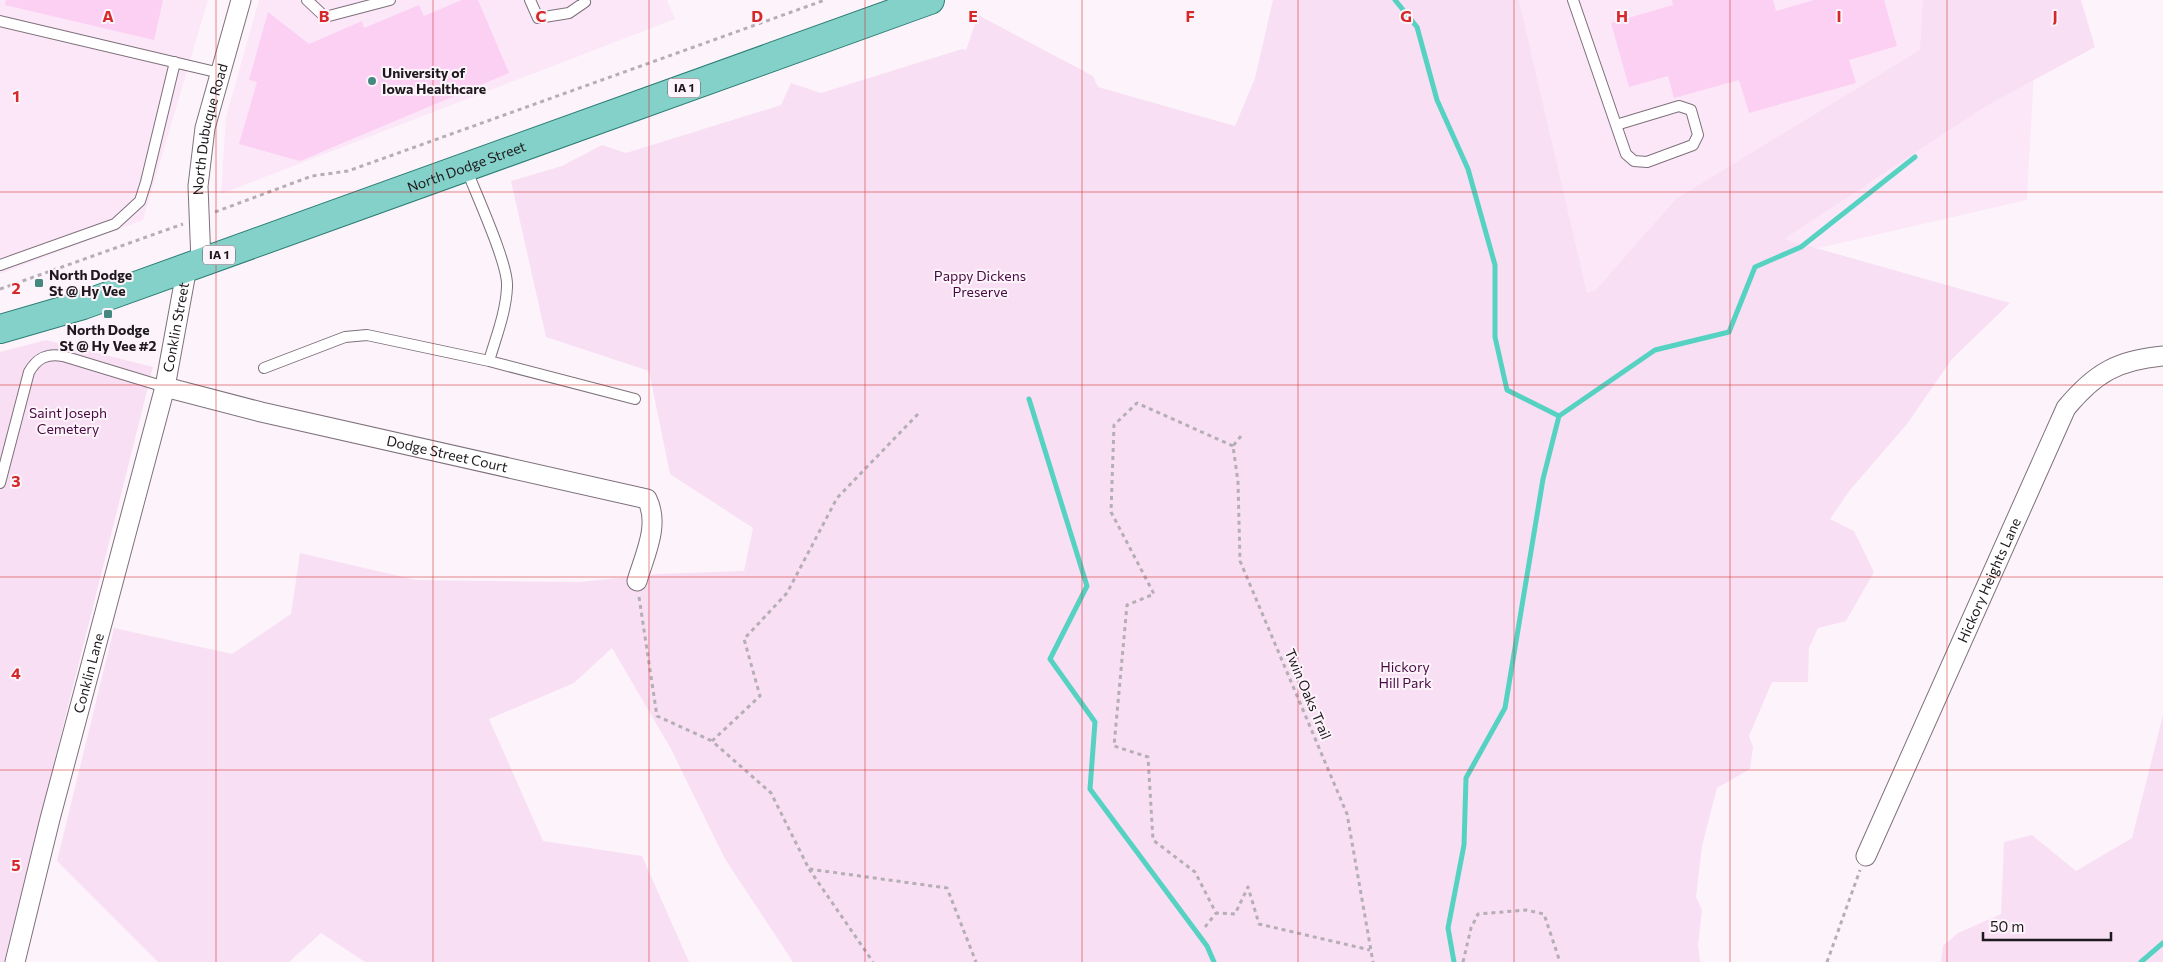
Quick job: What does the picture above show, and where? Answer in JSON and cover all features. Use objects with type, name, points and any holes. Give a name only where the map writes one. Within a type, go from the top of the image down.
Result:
[{"type":"main road","name":"North Dodge Street","points":[[0,329],[84,304],[930,0]]},
{"type":"street","name":"North Dubuque Road","points":[[194,264],[199,218],[198,186],[205,128],[241,0]]},
{"type":"street","name":"Conklin Street","points":[[164,387],[194,264]]},
{"type":"street","name":"Hickory Heights Lane","points":[[1866,856],[2066,408],[2081,389],[2097,376],[2118,364],[2138,358],[2163,356]]},
{"type":"street","name":"Dodge Street Court","points":[[164,387],[261,412],[647,498],[653,510],[654,524],[637,581]]},
{"type":"street","name":"Conklin Lane","points":[[15,962],[50,819],[164,387]]},
{"type":"lane","points":[[307,0],[325,17],[376,2],[390,0]]},
{"type":"lane","points":[[530,0],[538,18],[569,13],[585,2],[584,0]]},
{"type":"lane","points":[[1573,0],[1616,125],[1626,154],[1634,161],[1647,162],[1694,145],[1698,135],[1691,110],[1679,106],[1616,125]]},
{"type":"lane","points":[[0,21],[220,73]]},
{"type":"lane","points":[[0,265],[115,224],[140,201],[175,62]]},
{"type":"lane","points":[[466,167],[504,267],[508,285],[502,318],[490,361]]},
{"type":"lane","points":[[264,368],[345,337],[366,335],[490,361],[634,399]]},
{"type":"lane","points":[[0,483],[29,372],[35,362],[51,354],[63,356],[164,387]]},
{"type":"path","points":[[0,288],[312,176],[348,170],[825,0]]},
{"type":"path","points":[[1216,913],[1196,872],[1153,840],[1148,758],[1114,746],[1128,605],[1154,594],[1111,512],[1114,425],[1137,403],[1233,446],[1240,436]]},
{"type":"path","points":[[712,742],[760,696],[744,638],[787,593],[837,498],[918,414]]},
{"type":"path","name":"Twin Oaks Trail","points":[[1233,446],[1238,482],[1240,561],[1347,814],[1373,962]]},
{"type":"path","points":[[637,581],[657,716],[712,742],[770,793],[809,869],[873,962]]},
{"type":"path","points":[[1827,962],[1866,856]]},
{"type":"path","points":[[809,869],[947,888],[976,962]]},
{"type":"path","points":[[1216,913],[1235,914],[1248,887],[1259,924],[1370,950]]},
{"type":"path","points":[[1463,962],[1472,928],[1478,914],[1526,910],[1544,914],[1560,962]]},
{"type":"path","points":[[1205,927],[1216,913]]},
{"type":"shaded area","points":[[0,0],[208,0],[143,220],[0,274]]},
{"type":"shaded area","points":[[259,0],[667,0],[675,19],[221,194],[226,117]]},
{"type":"shaded area","points":[[1519,0],[2038,0],[2027,200],[1732,268],[1587,293]]},
{"type":"green space","points":[[1273,0],[1519,0],[1587,293],[1595,291],[1676,199],[1920,50],[1923,0],[2081,0],[2095,47],[1986,106],[1784,239],[2010,303],[1952,359],[1907,424],[1850,490],[1830,519],[1854,531],[1874,572],[1846,621],[1818,628],[1809,648],[1808,682],[1772,682],[1749,736],[1753,747],[1750,769],[1717,788],[1702,846],[1696,897],[1702,910],[1698,945],[1700,962],[793,962],[725,859],[671,749],[612,648],[574,683],[489,719],[543,841],[642,856],[689,962],[365,962],[321,933],[289,962],[158,962],[57,861],[114,628],[232,654],[291,614],[300,553],[416,580],[579,582],[657,574],[744,571],[753,528],[670,474],[649,371],[546,337],[511,181],[562,166],[602,145],[626,153],[781,105],[791,83],[821,93],[962,49],[966,50],[978,15],[1093,76],[1098,87],[1235,126],[1255,78]]},
{"type":"green space","name":"Saint Joseph Cemetery","points":[[46,340],[153,367],[4,962],[0,962],[0,352]]},
{"type":"green space","points":[[2163,715],[2163,962],[1941,962],[1943,946],[1958,933],[2001,914],[2004,842],[2032,835],[2076,871],[2132,838]]},
{"type":"building","points":[[6,0],[163,0],[154,40],[5,5]]},
{"type":"building","name":"University of Iowa Healthcare","points":[[462,0],[478,0],[509,73],[300,161],[239,144],[257,82],[249,80],[268,12],[309,44],[362,21],[364,28],[419,5],[424,16]]},
{"type":"building","points":[[1672,0],[1773,0],[1776,11],[1814,0],[1884,0],[1897,46],[1849,60],[1856,83],[1749,113],[1739,80],[1674,98],[1668,76],[1629,87],[1611,23],[1673,5]]},
{"type":"waterway","points":[[1395,0],[1417,27],[1437,100],[1468,169],[1495,265],[1495,337],[1507,390],[1559,416]]},
{"type":"waterway","points":[[1454,962],[1448,928],[1464,845],[1466,778],[1505,708],[1543,479],[1559,416],[1655,350],[1729,332],[1755,267],[1801,247],[1915,157]]},
{"type":"waterway","points":[[1029,399],[1087,586],[1050,659],[1095,722],[1090,789],[1207,946],[1214,962]]},
{"type":"waterway","points":[[2141,962],[2163,943]]},
{"type":"place","name":"University of Iowa Healthcare","points":[[372,81]]},
{"type":"place","name":"North Dodge St @ Hy Vee","points":[[39,283]]},
{"type":"place","name":"North Dodge St @ Hy Vee #2","points":[[108,314]]},
{"type":"park label","name":"Pappy Dickens Preserve","points":[[980,284]]},
{"type":"park label","name":"Hickory Hill Park","points":[[1405,676]]}]
